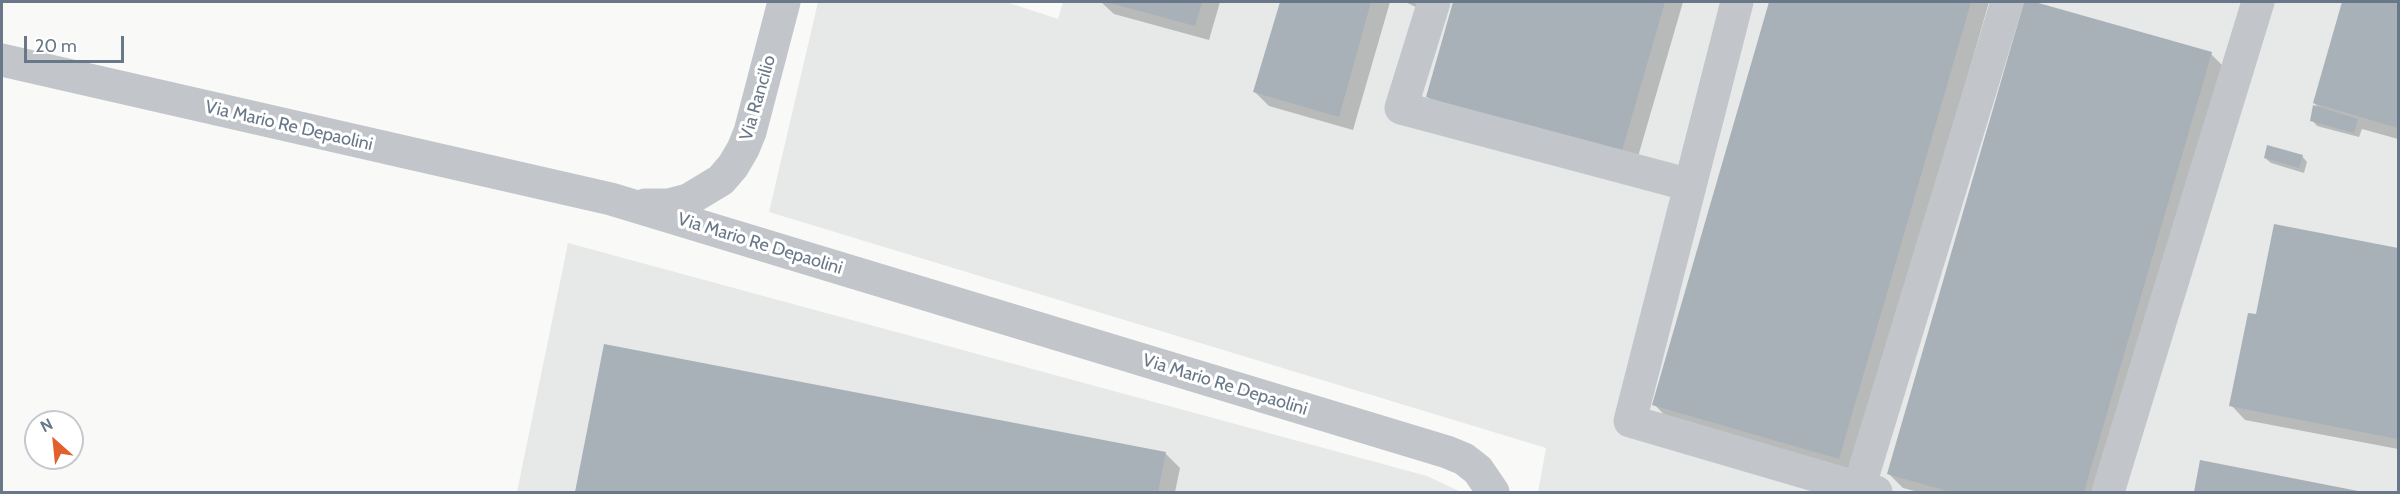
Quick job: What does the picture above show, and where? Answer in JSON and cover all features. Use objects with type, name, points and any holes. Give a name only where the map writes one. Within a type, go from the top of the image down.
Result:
[{"type":"street","name":"Via Rancilio","points":[[611,200],[650,206],[669,205],[688,200],[705,191],[727,173],[743,149],[750,132],[784,2]]},
{"type":"street","points":[[1434,2],[1401,108],[1690,185]]},
{"type":"street","points":[[1737,2],[1630,421],[1868,490],[2007,2]]},
{"type":"street","points":[[2108,492],[2258,2]]},
{"type":"street","name":"Via Mario Re Depaolini","points":[[2,60],[611,200],[1446,452],[1464,459],[1478,470],[1493,492]]},
{"type":"shaded area","points":[[818,2],[1006,2],[1058,19],[1063,2],[2398,2],[2398,492],[1538,492],[1546,448],[769,212]]},
{"type":"shaded area","points":[[568,243],[1427,476],[1459,492],[517,492]]},
{"type":"building","points":[[1106,2],[1202,2],[1195,26]]},
{"type":"building","points":[[1280,2],[1371,2],[1339,117],[1253,92]]},
{"type":"building","points":[[1453,2],[1665,2],[1621,154],[1426,97]]},
{"type":"building","points":[[1769,2],[1971,2],[1839,459],[1652,405]]},
{"type":"building","points":[[2024,2],[2035,2],[2212,52],[2084,492],[1951,492],[1887,474]]},
{"type":"building","points":[[2342,2],[2398,2],[2398,128],[2313,103]]},
{"type":"building","points":[[2313,105],[2358,119],[2354,133],[2310,121]]},
{"type":"building","points":[[2267,145],[2303,155],[2299,168],[2264,158]]},
{"type":"building","points":[[2274,224],[2398,248],[2398,439],[2229,406],[2248,313],[2256,314]]},
{"type":"building","points":[[604,344],[1166,452],[1158,492],[575,492]]},
{"type":"building","points":[[2200,460],[2358,491],[2358,492],[2194,492]]}]
